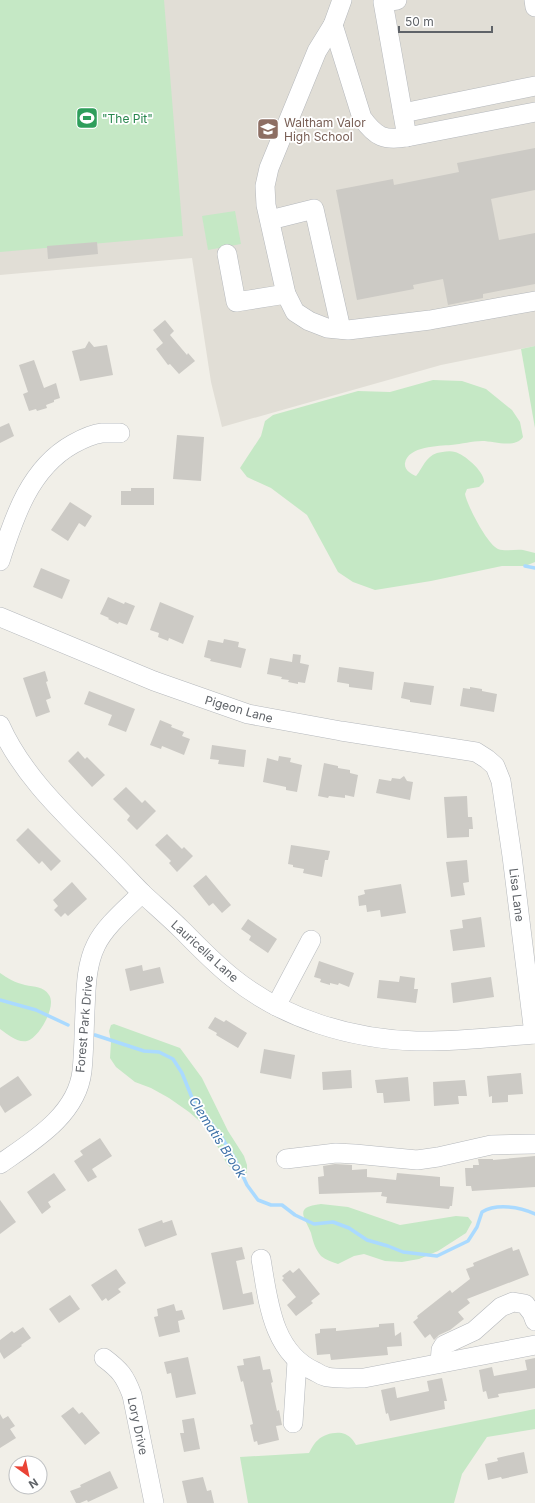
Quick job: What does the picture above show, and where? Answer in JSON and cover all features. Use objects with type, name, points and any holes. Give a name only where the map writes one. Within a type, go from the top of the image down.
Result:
[{"type":"street","points":[[342,0],[333,25],[317,52],[269,168],[265,186],[266,205],[286,294],[295,312],[309,321],[327,328],[348,330],[430,320],[535,301]]},
{"type":"street","points":[[397,0],[383,2],[408,137]]},
{"type":"street","points":[[534,0],[535,7]]},
{"type":"street","points":[[333,25],[362,118],[371,130],[382,137],[394,139],[408,137],[535,112]]},
{"type":"street","points":[[403,113],[535,86]]},
{"type":"street","points":[[476,98],[481,122]]},
{"type":"street","points":[[270,220],[314,209],[340,329]]},
{"type":"street","points":[[227,254],[236,302],[286,294]]},
{"type":"street","points":[[0,561],[10,529],[22,501],[36,478],[49,463],[66,448],[82,439],[101,433],[120,433]]},
{"type":"street","name":"Pigeon Lane","points":[[0,617],[154,681],[248,714],[333,730],[476,752],[488,760]]},
{"type":"street","name":"Lauricella Lane","points":[[0,725],[7,741],[24,767],[43,791],[142,893],[202,951],[234,979],[276,1006],[310,1021],[344,1031],[374,1037],[415,1041],[459,1040],[534,1034]]},
{"type":"street","name":"Lisa Lane","points":[[488,760],[495,766],[501,781],[512,856],[534,1034]]},
{"type":"street","name":"Forest Park Drive","points":[[0,1164],[33,1141],[56,1121],[67,1108],[74,1095],[82,1073],[86,992],[90,963],[96,945],[104,932],[142,893]]},
{"type":"street","points":[[276,1006],[311,940]]},
{"type":"street","points":[[286,1159],[348,1154],[417,1160],[438,1158],[491,1145],[535,1144]]},
{"type":"street","points":[[261,1259],[275,1326],[284,1344],[296,1361],[326,1376],[364,1378],[535,1345]]},
{"type":"street","points":[[440,1363],[441,1350],[444,1345],[474,1331],[500,1307],[513,1302],[525,1304],[532,1313],[535,1321]]},
{"type":"street","name":"Lory Drive","points":[[104,1358],[118,1368],[132,1395],[154,1503]]},
{"type":"street","points":[[293,1423],[296,1361]]},
{"type":"shaded area","name":"Waltham Valor High School","points":[[0,0],[535,0],[535,346],[441,365],[222,427],[211,382],[192,258],[0,275]]},
{"type":"green space","name":"\"The Pit\"","points":[[0,0],[164,0],[183,236],[0,252]]},
{"type":"green space","points":[[235,211],[241,244],[208,250],[202,216]]},
{"type":"green space","points":[[535,346],[535,428],[521,349]]},
{"type":"green space","points":[[433,380],[462,381],[486,389],[512,410],[520,422],[523,437],[519,441],[510,444],[478,441],[425,448],[412,453],[407,457],[405,465],[407,470],[416,476],[427,460],[433,455],[446,451],[459,453],[478,469],[483,478],[484,482],[479,487],[467,489],[465,494],[473,515],[488,540],[498,549],[523,550],[535,553],[535,562],[525,566],[502,566],[431,581],[375,590],[353,582],[338,572],[307,515],[271,488],[247,477],[240,468],[261,436],[265,421],[273,415],[358,391],[390,392]]},
{"type":"green space","points":[[0,973],[18,983],[41,988],[49,995],[51,1006],[49,1014],[46,1021],[32,1039],[20,1041],[9,1036],[0,1029]]},
{"type":"green space","points":[[114,1024],[180,1048],[202,1078],[228,1131],[244,1156],[247,1165],[247,1172],[245,1175],[238,1175],[227,1164],[203,1124],[189,1112],[151,1088],[135,1082],[116,1067],[110,1058],[111,1042],[109,1031],[111,1025]]},
{"type":"green space","points":[[321,1204],[348,1207],[400,1225],[456,1216],[468,1217],[472,1222],[466,1233],[438,1251],[419,1259],[402,1262],[385,1261],[364,1254],[354,1256],[338,1264],[321,1256],[314,1245],[311,1233],[304,1218],[304,1210],[312,1205]]},
{"type":"green space","points":[[535,1409],[535,1429],[487,1437],[462,1474],[454,1503],[248,1503],[240,1457],[309,1453],[317,1441],[327,1435],[335,1433],[347,1435],[356,1445]]},
{"type":"building","points":[[535,148],[535,190],[491,199],[499,240],[535,233],[535,284],[483,294],[483,298],[448,305],[443,279],[413,285],[414,289],[357,300],[336,190],[393,179],[394,185],[459,172],[457,163]]},
{"type":"building","points":[[97,242],[98,254],[48,259],[47,246]]},
{"type":"building","points":[[165,320],[174,331],[170,335],[187,355],[188,353],[195,361],[179,374],[170,364],[168,365],[156,349],[163,343],[153,330]]},
{"type":"building","points":[[89,341],[94,347],[107,345],[113,375],[80,381],[72,351],[85,348]]},
{"type":"building","points":[[34,360],[44,388],[56,383],[60,398],[46,405],[47,408],[37,411],[36,409],[29,411],[23,394],[28,392],[19,365]]},
{"type":"building","points":[[9,423],[14,436],[0,443],[0,427]]},
{"type":"building","points":[[177,435],[204,437],[201,481],[173,479]]},
{"type":"building","points":[[131,488],[154,488],[154,505],[121,505],[121,491],[131,491]]},
{"type":"building","points":[[70,502],[92,516],[85,527],[79,523],[68,541],[51,530]]},
{"type":"building","points":[[41,568],[70,580],[62,599],[33,587]]},
{"type":"building","points":[[108,597],[124,604],[125,602],[135,606],[127,625],[119,622],[118,624],[100,614]]},
{"type":"building","points":[[160,602],[194,616],[183,644],[169,638],[168,641],[158,637],[159,633],[150,630]]},
{"type":"building","points":[[224,639],[239,642],[238,647],[246,649],[241,668],[210,661],[211,659],[204,657],[208,640],[223,643]]},
{"type":"building","points":[[293,654],[301,655],[300,663],[309,665],[305,683],[298,682],[298,684],[288,682],[289,680],[281,679],[282,677],[267,674],[270,658],[292,662]]},
{"type":"building","points":[[339,667],[374,672],[372,690],[349,687],[349,684],[337,682]]},
{"type":"building","points":[[45,671],[48,681],[46,682],[51,698],[46,700],[50,712],[36,717],[23,678]]},
{"type":"building","points":[[404,682],[434,686],[431,705],[410,702],[410,700],[401,698]]},
{"type":"building","points":[[470,687],[497,694],[494,712],[460,706],[463,688],[470,689]]},
{"type":"building","points":[[89,691],[135,709],[126,732],[108,725],[112,715],[84,704]]},
{"type":"building","points":[[160,720],[172,725],[171,727],[184,732],[182,736],[190,739],[184,755],[162,746],[161,749],[150,745]]},
{"type":"building","points":[[212,745],[246,750],[244,767],[218,764],[219,760],[210,759]]},
{"type":"building","points":[[78,751],[85,759],[87,757],[105,775],[92,787],[68,761]]},
{"type":"building","points":[[279,756],[291,758],[290,762],[302,765],[297,792],[286,790],[286,787],[263,782],[267,758],[278,761]]},
{"type":"building","points":[[324,763],[350,770],[350,773],[358,775],[354,797],[345,795],[345,798],[329,796],[328,798],[318,796]]},
{"type":"building","points":[[404,776],[407,781],[413,782],[410,800],[376,793],[379,779],[391,781],[392,778],[400,779]]},
{"type":"building","points":[[126,787],[142,803],[145,800],[156,811],[137,830],[127,820],[130,816],[113,799]]},
{"type":"building","points":[[467,796],[468,817],[472,817],[473,829],[469,829],[469,837],[447,838],[444,797]]},
{"type":"building","points":[[28,828],[61,861],[51,871],[42,861],[39,864],[16,840]]},
{"type":"building","points":[[167,834],[182,849],[184,847],[193,856],[177,872],[169,863],[171,861],[155,845]]},
{"type":"building","points":[[291,845],[330,851],[328,860],[325,860],[322,877],[303,873],[304,869],[293,867],[293,865],[288,864]]},
{"type":"building","points":[[467,860],[469,882],[463,883],[465,895],[451,897],[446,862]]},
{"type":"building","points":[[206,875],[231,905],[222,913],[213,903],[209,906],[193,886]]},
{"type":"building","points":[[72,882],[87,899],[68,916],[65,913],[61,917],[54,910],[58,906],[53,900]]},
{"type":"building","points":[[401,884],[406,913],[381,917],[380,910],[367,912],[366,905],[359,906],[358,896],[365,894],[364,890]]},
{"type":"building","points":[[481,917],[485,947],[453,951],[450,930],[463,928],[462,920]]},
{"type":"building","points":[[248,919],[277,939],[268,953],[249,940],[251,936],[241,929]]},
{"type":"building","points":[[319,961],[354,973],[349,987],[339,983],[338,985],[330,983],[330,985],[320,982],[321,979],[314,977]]},
{"type":"building","points":[[142,965],[143,971],[160,967],[164,983],[130,991],[125,969]]},
{"type":"building","points":[[400,976],[415,978],[414,989],[418,989],[416,1003],[377,998],[379,980],[399,982]]},
{"type":"building","points":[[491,977],[494,997],[453,1003],[451,983]]},
{"type":"building","points":[[215,1017],[224,1022],[226,1020],[247,1033],[238,1048],[216,1035],[217,1033],[208,1028]]},
{"type":"building","points":[[264,1049],[295,1055],[291,1079],[260,1073]]},
{"type":"building","points":[[351,1070],[352,1088],[323,1090],[322,1072]]},
{"type":"building","points":[[521,1073],[523,1094],[508,1095],[508,1102],[492,1103],[492,1096],[489,1097],[487,1076]]},
{"type":"building","points":[[18,1076],[32,1095],[5,1113],[0,1105],[0,1088]]},
{"type":"building","points":[[408,1077],[410,1101],[384,1103],[383,1093],[377,1093],[375,1080]]},
{"type":"building","points":[[465,1080],[467,1096],[458,1096],[459,1104],[434,1106],[433,1082]]},
{"type":"building","points":[[100,1138],[112,1156],[92,1169],[97,1177],[88,1182],[74,1161],[83,1155],[80,1151]]},
{"type":"building","points":[[535,1156],[535,1187],[472,1191],[471,1186],[466,1186],[465,1168],[473,1168],[473,1165],[479,1165],[478,1159],[493,1160]]},
{"type":"building","points":[[335,1164],[352,1165],[352,1170],[367,1169],[367,1177],[396,1180],[397,1173],[440,1177],[440,1186],[454,1187],[452,1206],[450,1206],[449,1209],[386,1203],[387,1197],[381,1196],[382,1192],[319,1194],[318,1177],[324,1176],[323,1166]]},
{"type":"building","points":[[54,1173],[66,1190],[48,1202],[51,1207],[42,1214],[27,1192]]},
{"type":"building","points":[[0,1200],[16,1222],[0,1234]]},
{"type":"building","points":[[162,1220],[163,1223],[172,1220],[177,1235],[145,1247],[138,1229]]},
{"type":"building","points":[[242,1247],[245,1259],[236,1261],[243,1294],[252,1292],[254,1304],[223,1310],[211,1253]]},
{"type":"building","points":[[512,1247],[513,1251],[519,1249],[529,1275],[467,1299],[470,1303],[458,1312],[464,1319],[450,1330],[439,1335],[434,1340],[430,1334],[425,1338],[413,1322],[418,1318],[417,1316],[450,1290],[452,1293],[470,1279],[466,1269],[474,1266],[473,1263]]},
{"type":"building","points":[[299,1268],[320,1294],[311,1301],[313,1303],[296,1316],[287,1305],[296,1297],[282,1280],[284,1278],[282,1276],[290,1270],[293,1273]]},
{"type":"building","points":[[116,1269],[126,1283],[118,1289],[121,1292],[108,1301],[106,1298],[102,1301],[91,1285]]},
{"type":"building","points":[[70,1295],[80,1309],[59,1323],[49,1309]]},
{"type":"building","points":[[174,1304],[176,1311],[182,1310],[185,1319],[178,1321],[180,1332],[159,1337],[154,1317],[158,1316],[157,1309]]},
{"type":"building","points":[[394,1323],[395,1336],[401,1332],[402,1346],[387,1347],[388,1355],[331,1360],[330,1354],[317,1355],[315,1334],[320,1333],[320,1329],[336,1328],[336,1331],[379,1327],[379,1324]]},
{"type":"building","points":[[23,1327],[31,1338],[4,1359],[0,1352],[0,1340],[12,1331],[14,1333]]},
{"type":"building","points":[[260,1356],[263,1370],[270,1369],[273,1382],[271,1383],[277,1411],[279,1410],[282,1425],[276,1426],[279,1440],[258,1445],[257,1441],[254,1442],[250,1425],[253,1424],[243,1381],[241,1382],[237,1366],[244,1365],[243,1359]]},
{"type":"building","points":[[188,1357],[196,1394],[176,1398],[171,1373],[167,1374],[164,1362]]},
{"type":"building","points":[[535,1358],[535,1388],[498,1394],[499,1397],[488,1399],[486,1391],[483,1392],[479,1370],[492,1367],[494,1376],[527,1370],[525,1360]]},
{"type":"building","points":[[442,1378],[447,1401],[444,1401],[445,1409],[390,1421],[388,1413],[386,1414],[381,1390],[395,1387],[397,1398],[429,1391],[427,1381]]},
{"type":"building","points":[[73,1407],[79,1414],[82,1412],[100,1433],[85,1445],[61,1416]]},
{"type":"building","points":[[0,1414],[3,1419],[8,1416],[15,1426],[10,1429],[16,1438],[0,1448]]},
{"type":"building","points":[[194,1418],[200,1449],[184,1452],[180,1433],[184,1433],[182,1420]]},
{"type":"building","points":[[524,1452],[528,1473],[502,1479],[501,1477],[488,1480],[485,1464],[498,1461],[497,1458]]},
{"type":"building","points":[[110,1471],[118,1488],[88,1502],[87,1500],[76,1503],[70,1491],[81,1487],[80,1485]]},
{"type":"building","points":[[203,1477],[207,1491],[211,1490],[214,1503],[187,1503],[182,1481]]},
{"type":"waterway","points":[[525,566],[535,568]]},
{"type":"waterway","name":"Clematis Brook","points":[[0,1000],[36,1010],[68,1025]]},
{"type":"waterway","name":"Clematis Brook","points":[[95,1035],[144,1051],[159,1052],[173,1059],[182,1073],[197,1110],[207,1118],[219,1133],[235,1159],[247,1185],[258,1200],[271,1205],[282,1205],[295,1215],[314,1224],[333,1222],[349,1228],[367,1240],[403,1252],[437,1256],[468,1241],[477,1227],[482,1212],[488,1209],[508,1207],[522,1209],[535,1214]]},
{"type":"place","name":"\"The Pit\"","points":[[87,118]]},
{"type":"place","name":"Waltham Valor High School","points":[[268,129]]}]
